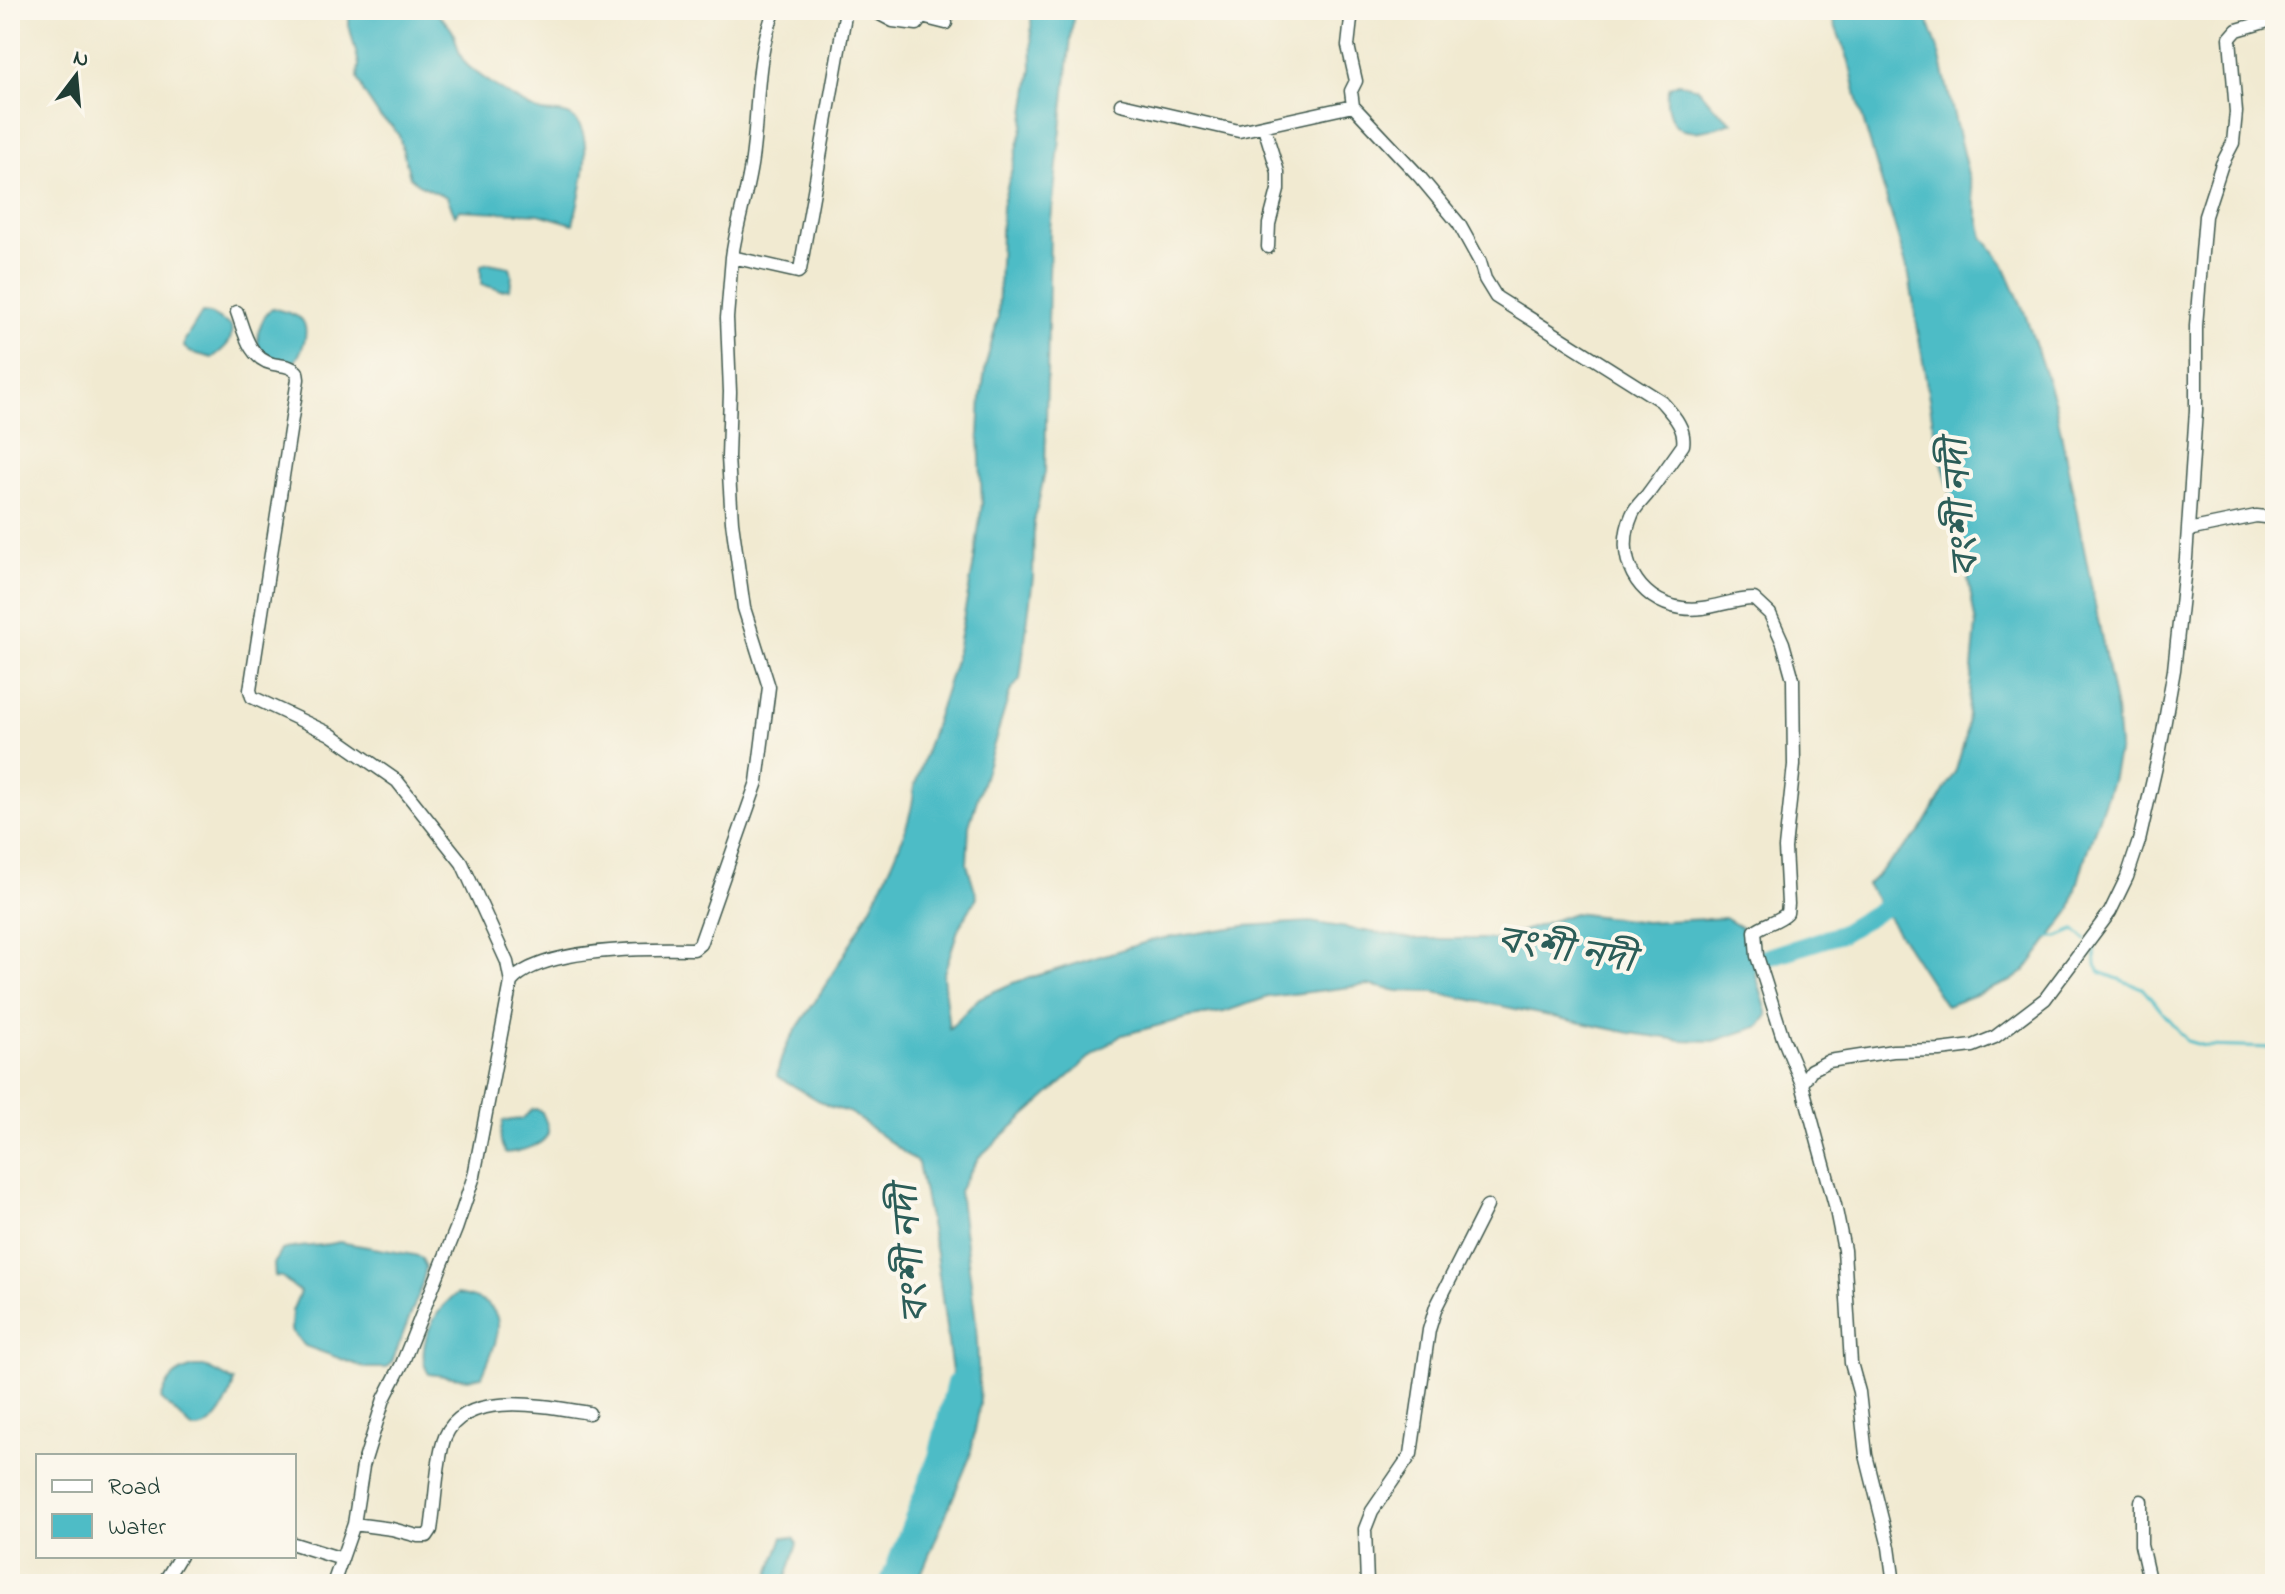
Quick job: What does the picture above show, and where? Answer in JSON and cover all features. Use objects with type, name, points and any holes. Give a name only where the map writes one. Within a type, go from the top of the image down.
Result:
[{"type":"street","points":[[511,982],[533,968],[572,954],[694,949],[700,944],[757,782],[769,687],[744,608],[732,522],[727,350],[732,257],[750,172],[765,37],[775,10]]},
{"type":"street","points":[[732,257],[800,270],[846,10]]},
{"type":"street","points":[[872,10],[888,19],[903,22],[918,24],[923,17],[946,23]]},
{"type":"street","points":[[1352,10],[1348,46],[1356,81],[1351,91],[1353,106],[1459,224],[1496,297],[1661,401],[1678,421],[1684,434],[1683,445],[1630,521],[1628,554],[1636,584],[1679,608],[1702,609],[1737,599],[1754,599],[1770,614],[1783,643],[1793,679],[1794,765],[1785,848],[1788,904],[1787,913],[1781,919],[1755,931],[1759,962],[1783,1038],[1802,1084],[1830,1180],[1844,1250],[1851,1363],[1859,1392],[1866,1455],[1889,1547],[1894,1584]]},
{"type":"street","points":[[1802,1084],[1811,1070],[1829,1061],[1893,1051],[1973,1046],[1995,1037],[2036,1009],[2110,912],[2127,877],[2139,841],[2168,704],[2188,530],[2196,410],[2196,326],[2205,216],[2222,164],[2233,143],[2236,112],[2230,38],[2237,30],[2275,19]]},
{"type":"street","points":[[1121,104],[1239,131],[1353,106]]},
{"type":"street","points":[[1264,127],[1274,154],[1278,182],[1269,224],[1268,247]]},
{"type":"street","points":[[237,312],[253,352],[267,363],[293,368],[298,379],[250,690],[252,697],[330,734],[397,781],[462,863],[507,962],[511,982],[474,1176],[402,1364],[384,1399],[363,1466],[354,1524],[333,1584]]},
{"type":"street","points":[[2188,530],[2256,516],[2275,518]]},
{"type":"street","points":[[1367,1584],[1365,1529],[1372,1511],[1411,1454],[1429,1330],[1436,1307],[1487,1206]]},
{"type":"street","points":[[354,1524],[427,1536],[431,1530],[444,1439],[456,1420],[472,1410],[514,1404],[589,1413]]},
{"type":"street","points":[[2141,1501],[2141,1545],[2150,1584]]},
{"type":"street","points":[[296,1545],[342,1559]]},
{"type":"street","points":[[163,1584],[179,1558]]},
{"type":"water","points":[[349,10],[432,10],[451,29],[462,59],[474,71],[535,110],[572,117],[580,126],[585,152],[573,224],[539,214],[459,210],[455,215],[447,197],[410,177],[399,136],[380,117],[358,78],[359,64],[349,25]]},
{"type":"water","points":[[1031,10],[1074,10],[1050,229],[1045,472],[1034,522],[1033,577],[1020,679],[1010,692],[969,826],[967,864],[977,897],[958,930],[943,976],[949,1029],[979,998],[1013,983],[1153,940],[1244,926],[1310,922],[1414,939],[1500,939],[1574,913],[1645,922],[1725,918],[1742,928],[1768,1015],[1760,1026],[1714,1041],[1681,1040],[1630,1033],[1434,992],[1398,991],[1367,985],[1268,997],[1224,1012],[1122,1035],[1093,1055],[979,1157],[959,1191],[976,1322],[980,1404],[970,1457],[917,1584],[892,1584],[946,1438],[953,1379],[936,1254],[918,1163],[851,1113],[828,1106],[777,1076],[787,1045],[844,955],[890,867],[911,811],[914,788],[955,661],[982,504],[981,397],[998,318],[1002,206],[1023,127],[1032,68]]},
{"type":"water","points":[[1829,10],[1924,10],[1938,49],[1983,237],[2003,263],[2024,311],[2055,403],[2116,710],[2119,747],[2112,781],[2070,911],[2025,971],[2011,981],[1946,1006],[1867,885],[1920,832],[1956,770],[1966,735],[1976,625],[1958,518],[1936,442],[1909,275],[1849,61]]},
{"type":"water","points":[[1678,83],[1698,88],[1732,122],[1696,131],[1680,128],[1673,122],[1667,103],[1670,87]]},
{"type":"water","points":[[489,263],[510,267],[510,289],[500,290],[481,284],[481,265]]},
{"type":"water","points":[[272,308],[296,316],[305,325],[304,342],[294,363],[272,360],[259,346],[259,330]]},
{"type":"water","points":[[202,313],[231,326],[229,341],[212,358],[190,352],[184,347]]},
{"type":"water","points":[[536,1109],[542,1112],[546,1122],[546,1137],[530,1147],[506,1153],[501,1137],[503,1121],[522,1119]]},
{"type":"water","points":[[339,1242],[421,1257],[426,1267],[392,1362],[386,1368],[366,1368],[305,1346],[291,1331],[292,1311],[300,1292],[282,1277],[275,1276],[274,1264],[282,1250]]},
{"type":"water","points":[[457,1294],[476,1298],[495,1313],[497,1335],[482,1376],[468,1379],[429,1374],[425,1364],[425,1342],[434,1319]]},
{"type":"water","points":[[194,1367],[205,1367],[234,1381],[221,1412],[209,1425],[193,1429],[161,1399],[173,1378]]},
{"type":"water","points":[[783,1537],[795,1539],[797,1544],[786,1578],[775,1579],[769,1574]]},
{"type":"waterway","name":"বংশী নদী","points":[[1743,965],[1841,934],[1902,897]]},
{"type":"waterway","points":[[2047,937],[2058,937],[2075,930],[2086,940]]},
{"type":"waterway","points":[[2092,945],[2100,972],[2142,988],[2187,1041],[2204,1046],[2275,1048]]},
{"type":"waterway","name":"বংশী নদী","points":[[888,1584],[937,1457],[955,1383]]}]
